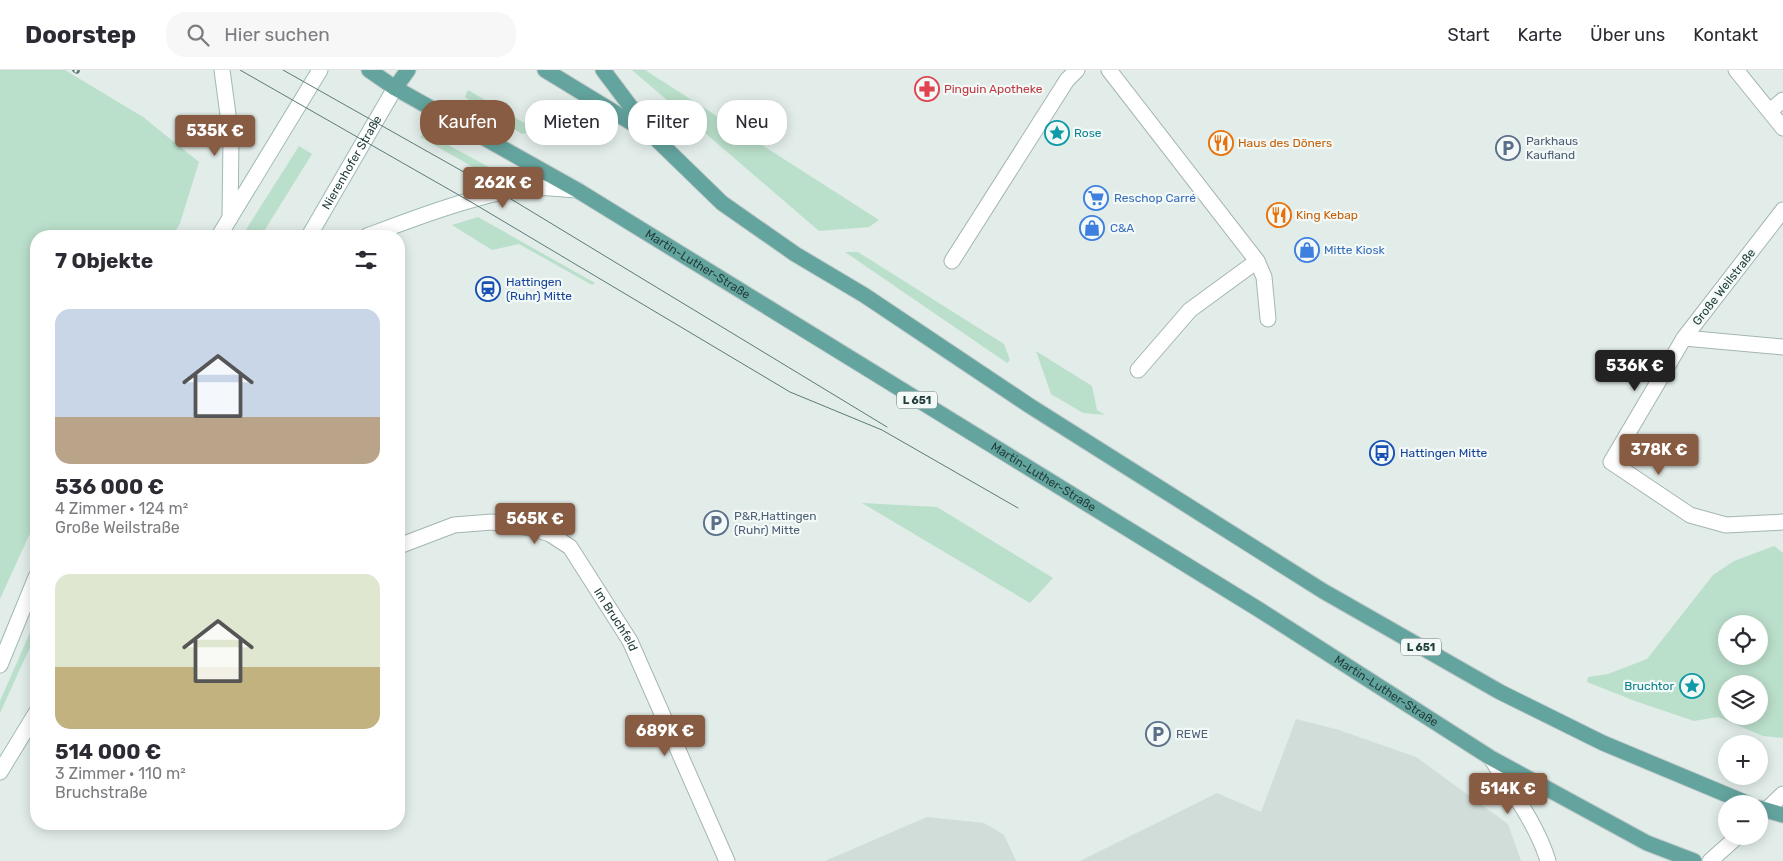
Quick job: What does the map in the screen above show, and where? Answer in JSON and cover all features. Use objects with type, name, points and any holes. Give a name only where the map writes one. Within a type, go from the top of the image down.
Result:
[{"type":"main road","name":"Martin-Luther-Straße","points":[[370,70],[395,88],[577,190],[1258,609],[1491,758],[1647,843],[1694,861]]},
{"type":"main road","points":[[395,88],[408,70]]},
{"type":"main road","name":"L 651","points":[[545,70],[628,120]]},
{"type":"main road","name":"L 651","points":[[603,70],[628,103]]},
{"type":"main road","name":"L 651","points":[[662,145],[722,203],[795,254],[864,295],[1030,406],[1323,591],[1500,692],[1603,743],[1727,795]]},
{"type":"main road","points":[[1768,813],[1783,815]]},
{"type":"street","points":[[222,70],[231,137],[230,219]]},
{"type":"street","points":[[223,230],[320,70]]},
{"type":"street","points":[[952,260],[1057,95],[1077,70]]},
{"type":"street","points":[[1109,70],[1257,260],[1264,277],[1268,319]]},
{"type":"street","points":[[1736,70],[1771,110],[1783,128]]},
{"type":"street","name":"Nierenhofer Straße","points":[[312,230],[395,88]]},
{"type":"street","points":[[1771,110],[1783,100]]},
{"type":"street","name":"L 651","points":[[383,230],[427,213],[516,189],[539,187],[577,190]]},
{"type":"street","name":"Große Weilstraße","points":[[1783,210],[1684,338],[1611,462],[1690,515],[1726,525],[1783,522]]},
{"type":"street","points":[[1138,370],[1190,310],[1257,260]]},
{"type":"street","points":[[1684,338],[1783,346]]},
{"type":"street","name":"Im Bruchfeld","points":[[405,544],[454,525],[492,522],[531,528],[550,534],[570,547],[630,641],[727,861]]},
{"type":"street","points":[[0,665],[30,592]]},
{"type":"street","points":[[0,772],[30,723]]},
{"type":"street","points":[[1491,758],[1534,826],[1543,843],[1548,861]]},
{"type":"street","points":[[1768,806],[1783,794]]},
{"type":"street","points":[[1710,861],[1728,845]]},
{"type":"shaded area","points":[[1296,719],[1339,730],[1416,757],[1508,824],[1521,861],[1080,861],[1217,793],[1261,812]]},
{"type":"shaded area","points":[[927,817],[984,823],[1004,835],[1016,861],[825,861]]},
{"type":"green space","points":[[0,70],[65,70],[143,117],[199,162],[176,230],[30,230],[30,533],[0,599]]},
{"type":"green space","points":[[632,70],[645,70],[692,100],[667,100]]},
{"type":"green space","points":[[468,90],[485,100],[470,100],[465,97]]},
{"type":"green space","points":[[707,110],[717,116],[717,143],[707,135]]},
{"type":"green space","points":[[515,118],[525,123],[525,133],[522,134],[515,129]]},
{"type":"green space","points":[[434,145],[448,145],[500,173],[500,178],[494,179]]},
{"type":"green space","points":[[719,145],[762,145],[879,220],[869,227],[819,231]]},
{"type":"green space","points":[[299,146],[312,154],[265,230],[246,230]]},
{"type":"green space","points":[[478,217],[595,283],[592,285],[519,244],[492,250],[452,225]]},
{"type":"green space","points":[[845,252],[858,252],[1004,344],[1010,360],[1007,363]]},
{"type":"green space","points":[[1036,351],[1092,386],[1097,410],[1105,415],[1083,413],[1051,394]]},
{"type":"green space","points":[[862,503],[937,507],[1053,578],[1030,603]]},
{"type":"green space","points":[[1774,546],[1783,553],[1783,738],[1761,735],[1737,725],[1768,725],[1768,675],[1718,675],[1718,717],[1694,721],[1587,682],[1588,677],[1608,674],[1647,659],[1713,575],[1734,561]]},
{"type":"green space","points":[[30,633],[30,647],[0,713],[0,701]]},
{"type":"tram line","points":[[240,70],[471,202],[790,392],[882,430],[1018,508]]},
{"type":"tram line","points":[[283,70],[501,193],[887,427]]},
{"type":"place","name":"Pinguin Apotheke","points":[[927,89]]},
{"type":"place","name":"Rose","points":[[1057,133]]},
{"type":"place","name":"Haus des Döners","points":[[1221,143]]},
{"type":"place","name":"Parkhaus Kaufland","points":[[1508,148]]},
{"type":"place","name":"Reschop Carré","points":[[1096,198]]},
{"type":"place","name":"King Kebap","points":[[1279,215]]},
{"type":"place","name":"C&A","points":[[1092,228]]},
{"type":"place","name":"Mitte Kiosk","points":[[1307,250]]},
{"type":"place","name":"Hattingen (Ruhr) Mitte","points":[[488,289]]},
{"type":"place","name":"Hattingen Mitte","points":[[1382,453]]},
{"type":"place","name":"P&R,Hattingen (Ruhr) Mitte","points":[[716,523]]},
{"type":"place","name":"Bruchtor","points":[[1692,686]]},
{"type":"place","name":"REWE","points":[[1158,734]]}]
